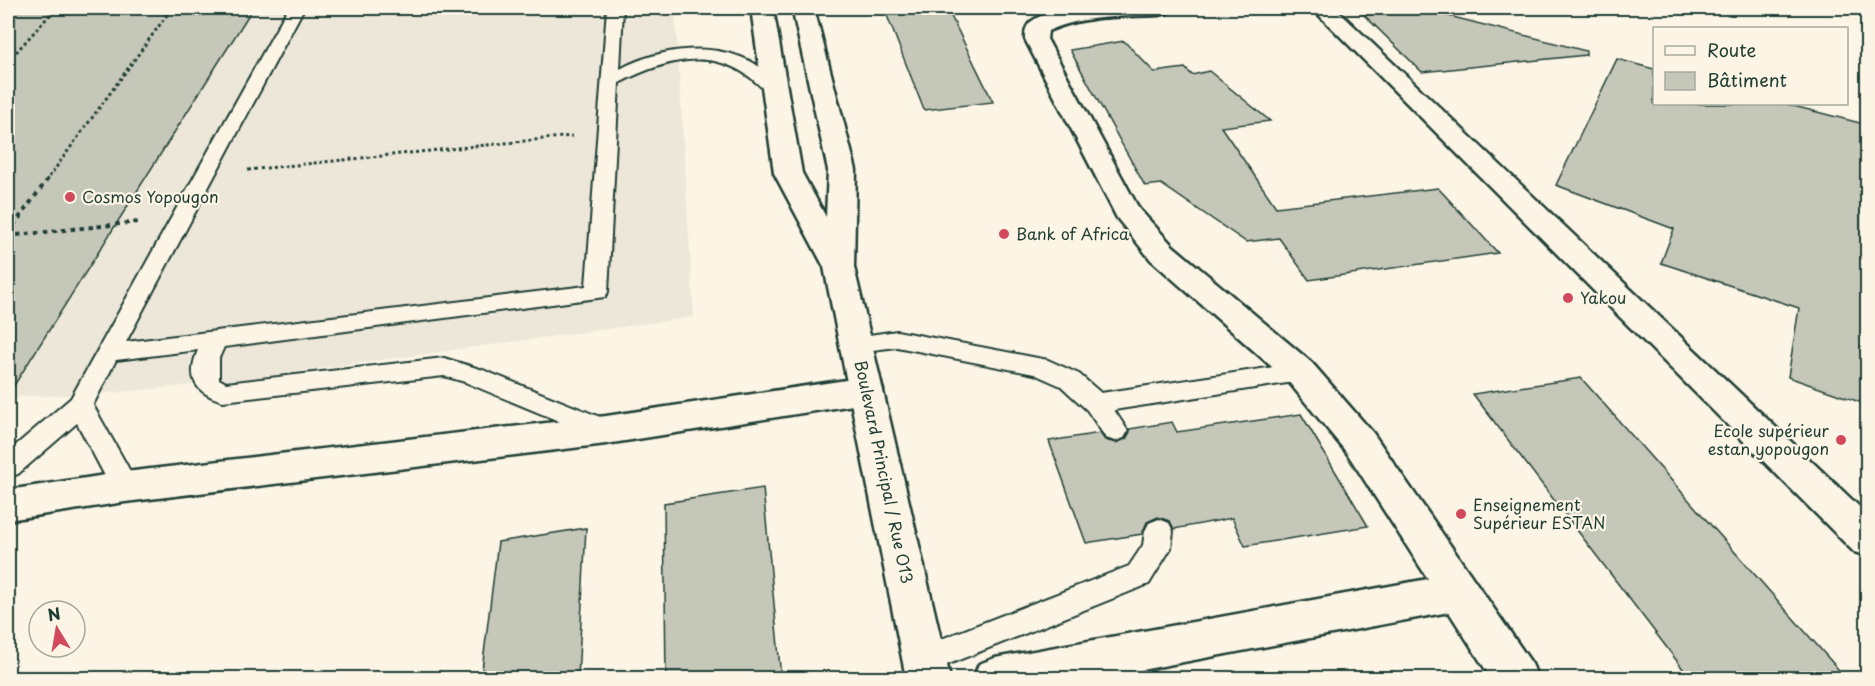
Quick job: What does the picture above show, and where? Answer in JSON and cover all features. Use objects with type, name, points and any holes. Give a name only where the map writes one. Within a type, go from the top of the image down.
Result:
[{"type":"street","name":"Boulevard Principal / Rue O13","points":[[762,8],[772,89],[788,173],[839,267]]},
{"type":"street","name":"Boulevard Principal / Rue O13","points":[[803,8],[842,170],[839,267],[926,669]]},
{"type":"street","points":[[1159,8],[1074,15],[1051,20],[1037,28],[1036,39],[1127,212],[1162,253],[1300,372],[1360,443],[1516,678]]},
{"type":"street","points":[[1323,8],[1868,540]]},
{"type":"street","points":[[8,505],[125,487],[606,430],[866,390]]},
{"type":"street","points":[[995,678],[1458,592]]},
{"type":"lane","points":[[8,467],[80,405],[296,8]]},
{"type":"lane","points":[[108,353],[597,292],[615,8]]},
{"type":"lane","points":[[610,81],[643,64],[700,55],[717,56],[740,63],[758,72],[772,89]]},
{"type":"lane","points":[[856,344],[897,339],[1039,366],[1070,380],[1096,403],[1116,431]]},
{"type":"lane","points":[[215,340],[207,358],[207,384],[223,392],[444,367],[474,376],[606,430]]},
{"type":"lane","points":[[1096,403],[1300,372]]},
{"type":"lane","points":[[80,405],[125,487]]},
{"type":"lane","points":[[926,669],[1139,575],[1157,548],[1159,531]]},
{"type":"path","points":[[8,61],[56,8]]},
{"type":"path","points":[[8,235],[172,8]]},
{"type":"path","points":[[206,174],[607,133]]},
{"type":"path","points":[[8,235],[182,218]]},
{"type":"shaded area","points":[[8,8],[675,8],[694,317],[207,384],[85,395],[21,396],[8,400]]},
{"type":"building","name":"Cosmos Yopougon","points":[[8,8],[253,8],[8,395]]},
{"type":"building","points":[[947,8],[993,102],[924,110],[886,13]]},
{"type":"building","points":[[1418,8],[1586,51],[1586,55],[1422,72],[1361,12]]},
{"type":"building","points":[[1124,41],[1154,72],[1185,68],[1192,75],[1209,71],[1270,121],[1221,127],[1276,207],[1438,188],[1498,253],[1309,280],[1279,238],[1246,242],[1161,184],[1145,186],[1070,50]]},
{"type":"building","points":[[1617,59],[1653,69],[1653,105],[1790,105],[1868,125],[1868,405],[1788,377],[1799,308],[1661,263],[1674,229],[1556,185]]},
{"type":"building","points":[[1581,378],[1846,678],[1690,678],[1473,394]]},
{"type":"building","points":[[1301,414],[1368,526],[1245,546],[1232,518],[1174,529],[1170,521],[1158,517],[1147,522],[1142,534],[1086,543],[1049,441],[1100,433],[1105,440],[1116,443],[1126,439],[1130,432],[1129,429],[1172,422],[1177,432]]},
{"type":"building","points":[[763,488],[781,678],[666,678],[664,503]]},
{"type":"building","points":[[586,528],[578,678],[481,678],[498,542]]},
{"type":"place","name":"Cosmos Yopougon","points":[[70,197]]},
{"type":"place","name":"Bank of Africa","points":[[1004,234]]},
{"type":"place","name":"Yakou","points":[[1568,298]]},
{"type":"place","name":"Ecole supérieur estan yopougon","points":[[1841,440]]},
{"type":"place","name":"Enseignement Supérieur ESTAN","points":[[1461,514]]}]
